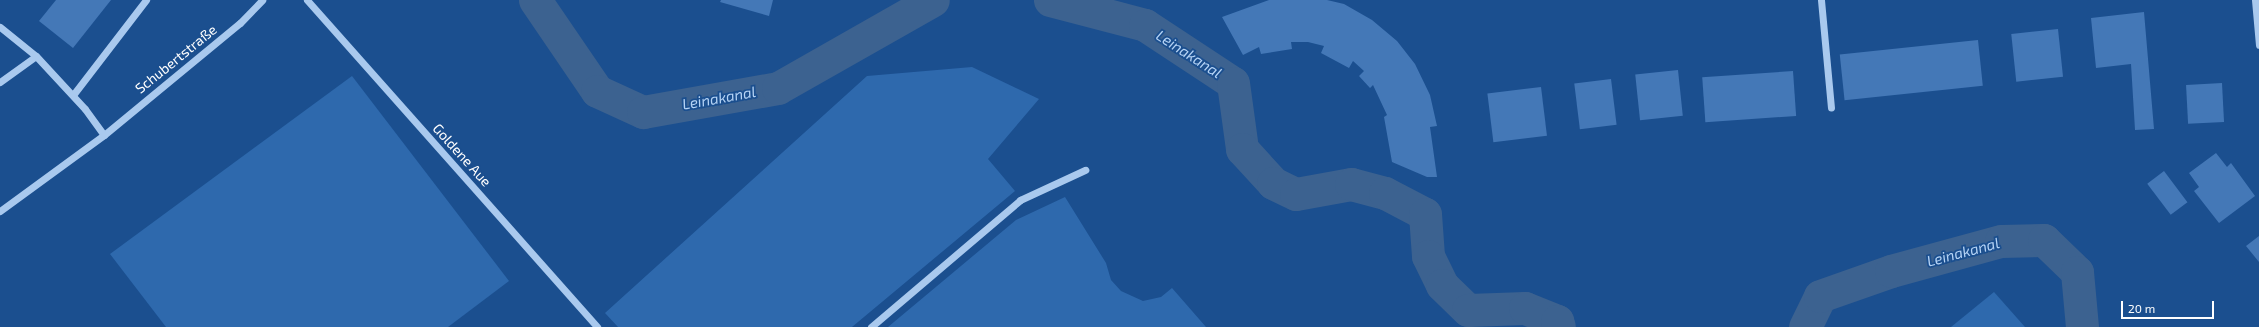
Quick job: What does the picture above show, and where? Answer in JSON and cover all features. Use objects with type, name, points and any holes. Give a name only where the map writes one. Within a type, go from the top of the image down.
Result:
[{"type":"street","points":[[73,95],[146,0]]},
{"type":"street","name":"Schubertstraße","points":[[0,211],[104,134],[240,23],[262,0]]},
{"type":"street","name":"Goldene Aue","points":[[307,0],[597,327]]},
{"type":"street","points":[[1821,0],[1831,108]]},
{"type":"street","points":[[2255,0],[2259,45]]},
{"type":"street","points":[[0,28],[36,56],[73,95],[104,134]]},
{"type":"street","points":[[0,82],[36,56]]},
{"type":"street","points":[[871,327],[1020,200],[1085,170]]},
{"type":"shaded area","points":[[972,67],[1039,99],[988,159],[1015,191],[852,327],[618,327],[605,313],[867,76]]},
{"type":"shaded area","points":[[352,76],[509,281],[448,327],[166,327],[110,254]]},
{"type":"shaded area","points":[[1065,197],[1106,263],[1111,280],[1121,291],[1143,301],[1161,297],[1172,288],[1206,327],[888,327],[1016,220]]},
{"type":"shaded area","points":[[1994,292],[2025,327],[1951,327]]},
{"type":"building","points":[[56,0],[111,0],[73,48],[39,21]]},
{"type":"building","points":[[721,0],[773,0],[769,16],[720,2]]},
{"type":"building","points":[[1269,0],[1327,0],[1344,4],[1372,20],[1397,41],[1415,64],[1430,95],[1437,126],[1430,127],[1437,177],[1427,177],[1392,162],[1384,117],[1387,115],[1373,85],[1370,88],[1359,76],[1364,71],[1353,61],[1349,68],[1321,53],[1324,46],[1308,42],[1291,42],[1292,49],[1261,54],[1259,47],[1243,55],[1222,17]]},
{"type":"building","points":[[2144,12],[2154,129],[2135,130],[2131,64],[2096,68],[2091,18]]},
{"type":"building","points":[[2058,29],[2063,77],[2016,82],[2011,34]]},
{"type":"building","points":[[1978,40],[1983,86],[1845,100],[1840,55]]},
{"type":"building","points":[[1678,70],[1683,116],[1640,120],[1635,74]]},
{"type":"building","points":[[1793,71],[1796,116],[1705,122],[1702,77]]},
{"type":"building","points":[[1611,79],[1617,125],[1580,129],[1574,84]]},
{"type":"building","points":[[2222,83],[2224,122],[2188,124],[2186,85]]},
{"type":"building","points":[[1541,87],[1547,136],[1493,142],[1487,94]]},
{"type":"building","points":[[2216,153],[2227,167],[2231,163],[2255,196],[2219,223],[2194,191],[2199,187],[2189,173]]},
{"type":"building","points":[[2164,171],[2187,202],[2171,215],[2147,184]]},
{"type":"building","points":[[2259,236],[2259,262],[2246,246]]},
{"type":"waterway","name":"Leinakanal","points":[[535,0],[597,91],[643,112],[778,88],[933,0]]},
{"type":"waterway","name":"Leinakanal","points":[[1050,0],[1145,25],[1233,83],[1242,149],[1273,183],[1296,194],[1351,184],[1385,193],[1425,214],[1428,256],[1442,285],[1468,310],[1525,308],[1557,321],[1559,327]]},
{"type":"waterway","name":"Leinakanal","points":[[1805,327],[1820,296],[1891,271],[2001,241],[2044,240],[2077,272],[2082,327]]}]
